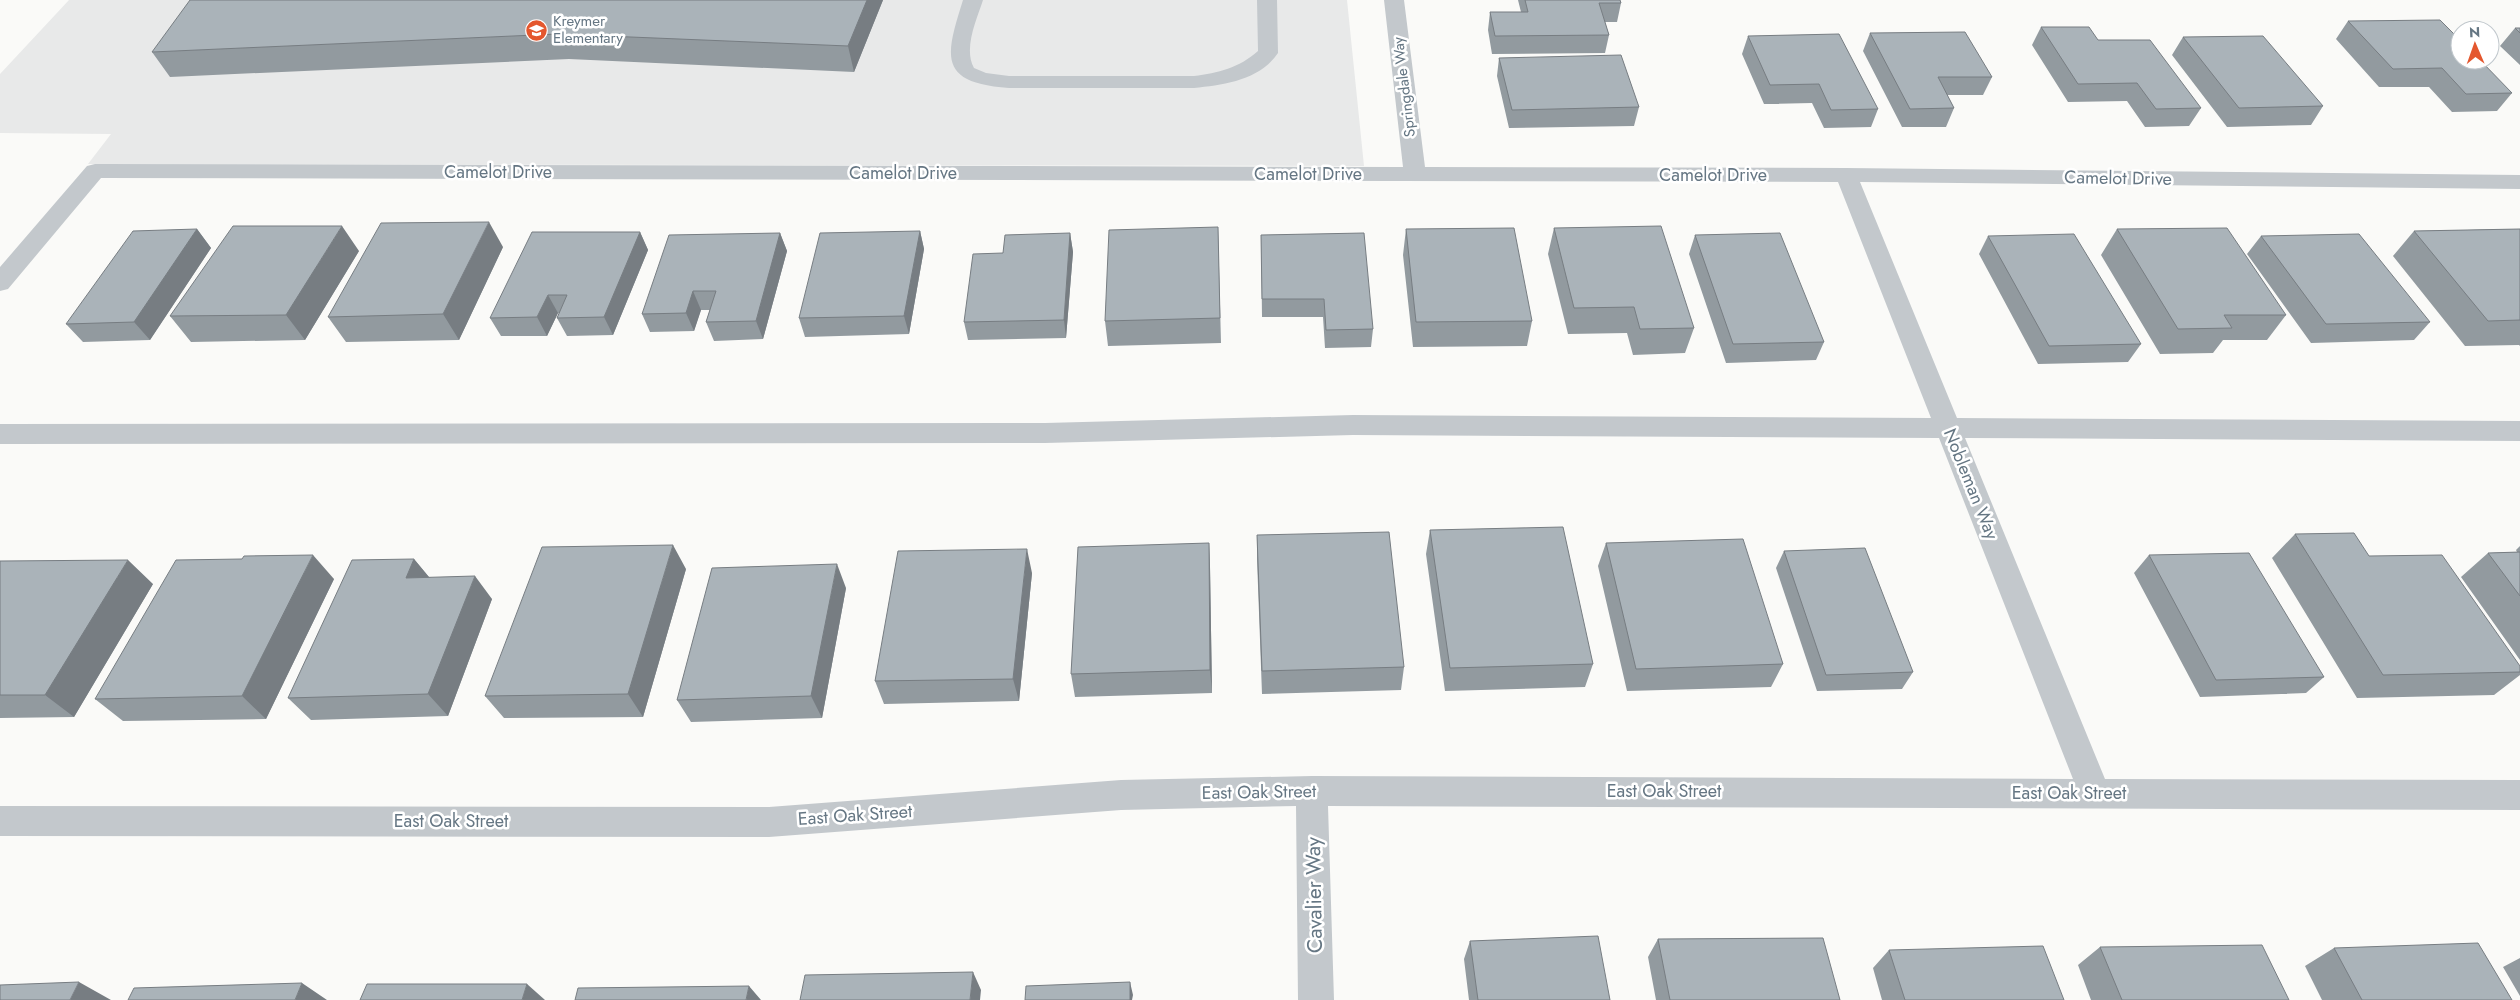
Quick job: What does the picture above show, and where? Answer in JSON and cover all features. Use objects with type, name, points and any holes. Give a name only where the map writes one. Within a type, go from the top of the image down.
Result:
[{"type":"street","points":[[973,0],[960,49],[961,61],[967,72],[985,80],[1051,82],[1194,82],[1222,79],[1258,62],[1268,53],[1267,0]]},
{"type":"street","name":"Springdale Way","points":[[1394,0],[1415,174]]},
{"type":"street","name":"Camelot Drive","points":[[0,283],[95,171],[1846,175],[2520,182]]},
{"type":"street","name":"Nobleman Way","points":[[1846,175],[2095,793]]},
{"type":"street","points":[[0,434],[1045,433],[1353,425],[2520,431]]},
{"type":"street","name":"East Oak Street","points":[[0,821],[769,822],[1121,795],[1312,790],[2520,795]]},
{"type":"street","name":"Cavalier Way","points":[[1312,790],[1316,1000]]},
{"type":"shaded area","points":[[69,0],[1347,0],[1364,166],[88,164],[111,134],[0,133],[0,74]]},
{"type":"building","points":[[190,0],[867,0],[848,46],[558,34],[152,52]]},
{"type":"building","points":[[1525,0],[1620,0],[1621,3],[1599,3],[1609,35],[1495,36],[1490,12],[1528,12]]},
{"type":"building","points":[[2440,20],[2450,30],[2450,70],[2490,70],[2512,93],[2466,94],[2442,68],[2393,69],[2348,21]]},
{"type":"building","points":[[2041,27],[2089,27],[2098,40],[2150,40],[2201,108],[2156,109],[2137,83],[2078,84]]},
{"type":"building","points":[[1965,32],[1992,77],[1938,77],[1954,108],[1910,109],[1870,33]]},
{"type":"building","points":[[1839,34],[1878,109],[1831,110],[1819,84],[1770,85],[1748,36]]},
{"type":"building","points":[[2263,36],[2323,106],[2239,108],[2183,37]]},
{"type":"building","points":[[1621,55],[1639,107],[1512,110],[1499,58]]},
{"type":"building","points":[[489,222],[443,314],[328,317],[381,223]]},
{"type":"building","points":[[233,226],[342,226],[286,315],[170,316]]},
{"type":"building","points":[[1661,226],[1694,328],[1640,329],[1634,307],[1574,308],[1554,228]]},
{"type":"building","points":[[1218,227],[1220,318],[1105,321],[1109,230]]},
{"type":"building","points":[[1514,228],[1532,321],[1416,322],[1406,229]]},
{"type":"building","points":[[2227,228],[2286,315],[2224,315],[2232,328],[2178,329],[2117,229]]},
{"type":"building","points":[[197,229],[134,322],[66,324],[133,231]]},
{"type":"building","points":[[2520,229],[2520,320],[2488,321],[2414,231]]},
{"type":"building","points":[[920,231],[904,316],[799,318],[820,233]]},
{"type":"building","points":[[532,232],[640,232],[604,317],[557,318],[567,295],[548,295],[537,317],[490,318]]},
{"type":"building","points":[[780,233],[756,321],[706,322],[716,291],[693,291],[686,313],[642,314],[669,235]]},
{"type":"building","points":[[1070,233],[1064,320],[964,322],[973,254],[1003,253],[1005,235]]},
{"type":"building","points":[[1364,233],[1373,329],[1326,330],[1324,299],[1262,299],[1261,235]]},
{"type":"building","points":[[1780,233],[1824,342],[1733,344],[1695,235]]},
{"type":"building","points":[[2074,234],[2141,344],[2049,346],[1988,236]]},
{"type":"building","points":[[2359,234],[2430,322],[2326,324],[2261,236]]},
{"type":"building","points":[[1563,527],[1593,664],[1450,668],[1430,530]]},
{"type":"building","points":[[1389,532],[1404,667],[1262,671],[1257,535]]},
{"type":"building","points":[[2354,533],[2369,556],[2442,555],[2520,666],[2520,672],[2383,675],[2295,534]]},
{"type":"building","points":[[1743,539],[1783,664],[1636,669],[1606,543]]},
{"type":"building","points":[[1209,543],[1210,670],[1071,674],[1078,547]]},
{"type":"building","points":[[673,545],[628,694],[485,696],[542,547]]},
{"type":"building","points":[[1865,548],[1913,672],[1826,675],[1784,551]]},
{"type":"building","points":[[1027,549],[1013,679],[875,681],[898,551]]},
{"type":"building","points":[[2520,552],[2520,596],[2488,553]]},
{"type":"building","points":[[2249,553],[2324,677],[2216,680],[2149,555]]},
{"type":"building","points":[[313,555],[242,696],[95,699],[176,560],[242,559],[244,556]]},
{"type":"building","points":[[414,559],[406,578],[475,576],[428,694],[288,698],[352,560]]},
{"type":"building","points":[[128,560],[45,695],[0,695],[0,561]]},
{"type":"building","points":[[837,564],[811,696],[677,700],[712,568]]},
{"type":"building","points":[[1598,936],[1610,1000],[1478,1000],[1470,941]]},
{"type":"building","points":[[1823,938],[1840,1000],[1670,1000],[1658,939]]},
{"type":"building","points":[[2478,943],[2512,1000],[2362,1000],[2334,948]]},
{"type":"building","points":[[2262,945],[2289,1000],[2122,1000],[2100,947]]},
{"type":"building","points":[[2043,946],[2064,1000],[1905,1000],[1889,950]]},
{"type":"building","points":[[973,972],[970,1000],[800,1000],[805,975]]},
{"type":"building","points":[[79,982],[70,1000],[0,1000],[0,985]]},
{"type":"building","points":[[1130,982],[1130,1000],[1025,1000],[1026,986]]},
{"type":"building","points":[[302,983],[295,1000],[128,1000],[134,988]]},
{"type":"building","points":[[367,984],[527,984],[522,1000],[360,1000]]},
{"type":"building","points":[[749,986],[746,1000],[575,1000],[578,988]]},
{"type":"place","name":"Kreymer Elementary","points":[[537,30]]}]
